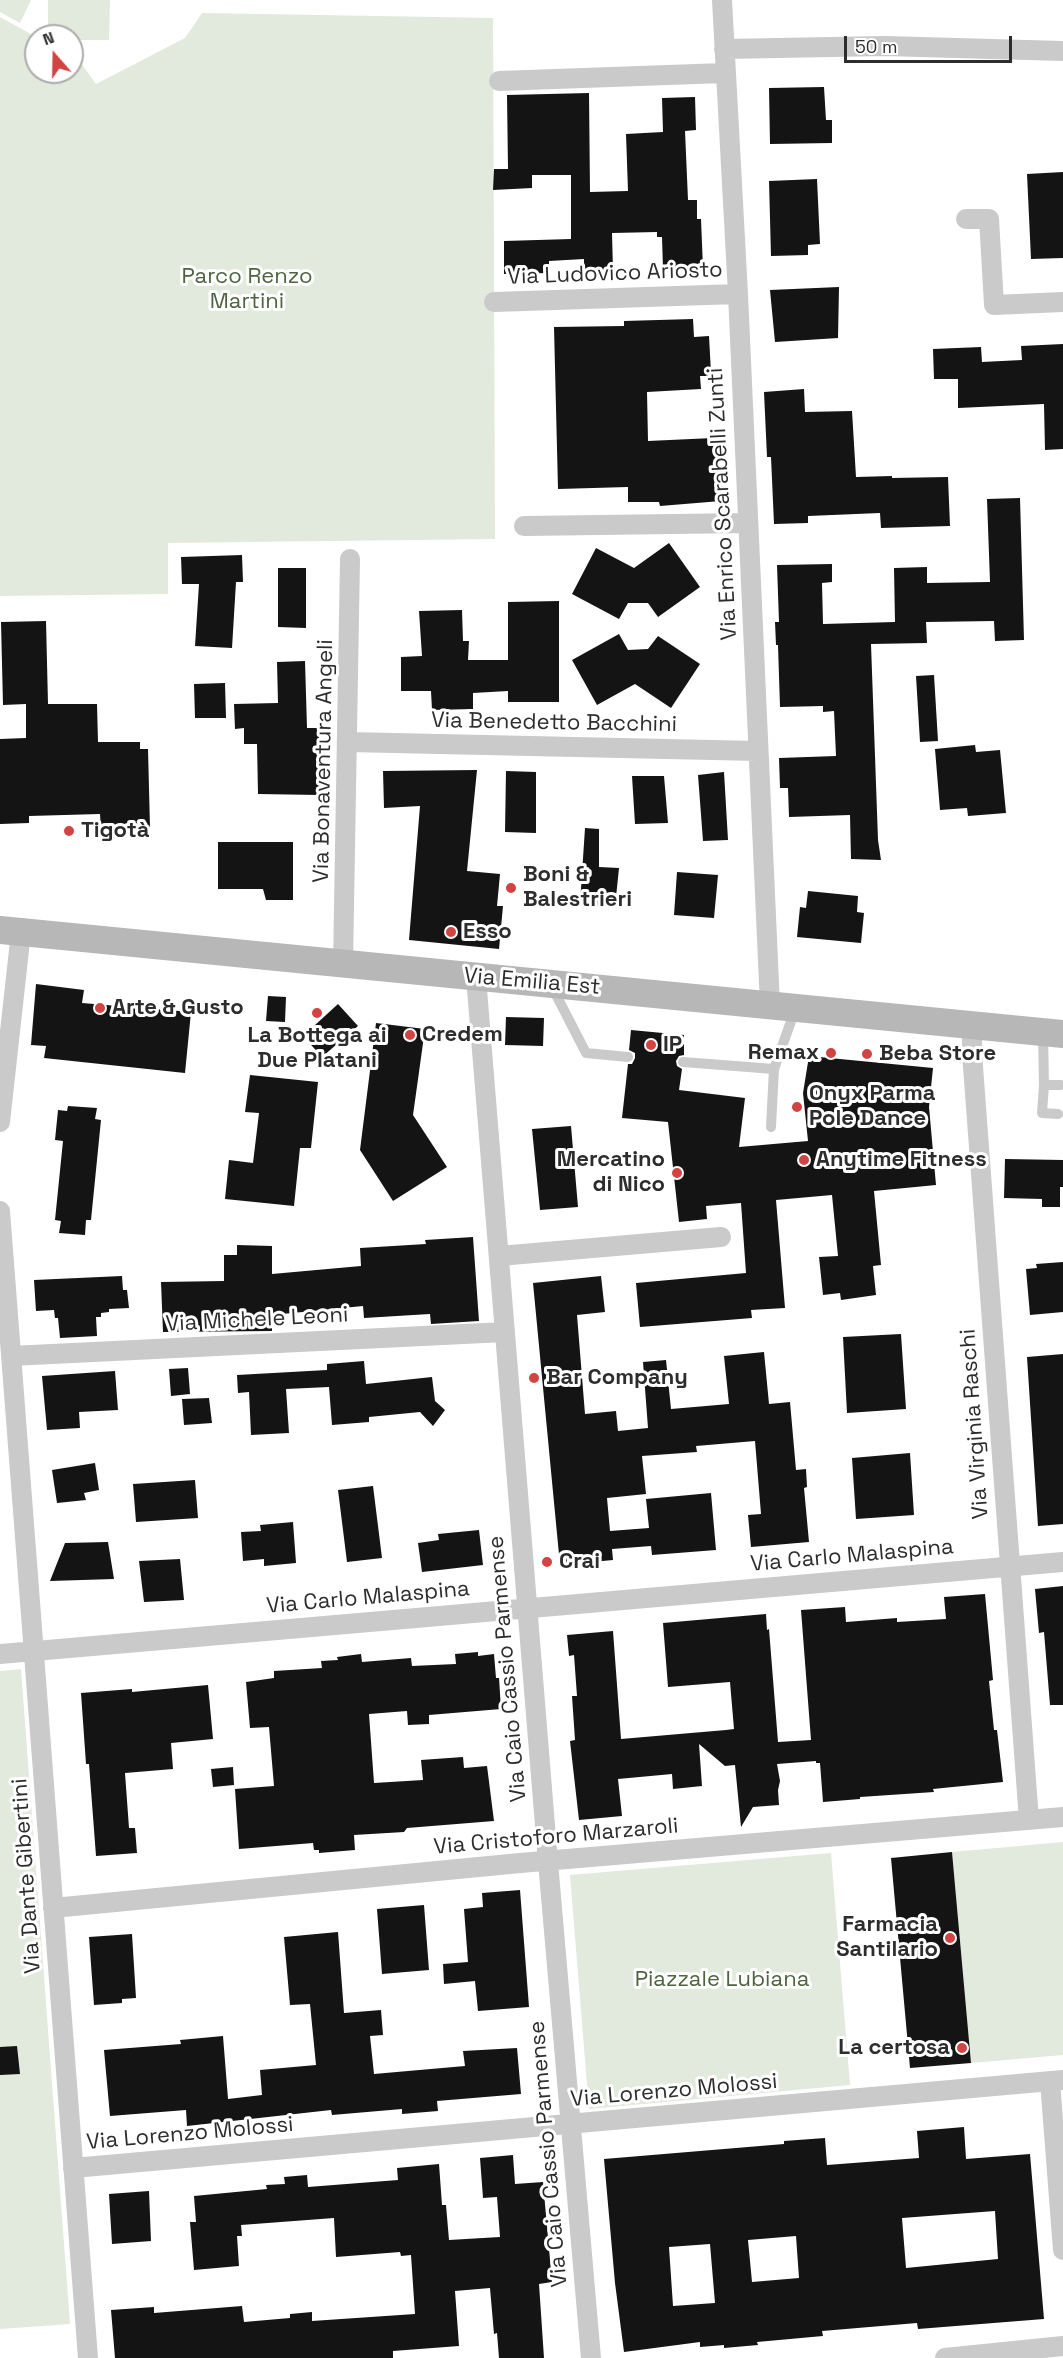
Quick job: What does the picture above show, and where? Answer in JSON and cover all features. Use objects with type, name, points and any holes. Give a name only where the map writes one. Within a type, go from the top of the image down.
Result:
[{"type":"main road","name":"Via Emilia Est","points":[[11,931],[1053,1033]]},
{"type":"street","name":"Via Enrico Scarabelli Zunti","points":[[722,0],[724,73],[738,294],[758,751],[783,1006]]},
{"type":"street","points":[[724,49],[895,46],[1063,51]]},
{"type":"street","points":[[499,81],[724,73]]},
{"type":"street","points":[[966,219],[989,219],[994,305],[1063,302]]},
{"type":"street","name":"Via Ludovico Ariosto","points":[[494,302],[738,294]]},
{"type":"street","points":[[524,526],[748,523]]},
{"type":"street","name":"Via Bonaventura Angeli","points":[[343,964],[350,559]]},
{"type":"street","name":"Via Benedetto Bacchini","points":[[348,742],[758,751]]},
{"type":"street","points":[[0,1122],[11,931]]},
{"type":"street","name":"Via Caio Cassio Parmense","points":[[476,976],[591,2358]]},
{"type":"street","name":"Via Virginia Raschi","points":[[972,1024],[972,1053],[1029,1820]]},
{"type":"street","name":"Via Dante Gibertini","points":[[0,1211],[88,2358]]},
{"type":"street","points":[[499,1256],[721,1237]]},
{"type":"street","name":"Via Michele Leoni","points":[[11,1356],[505,1332]]},
{"type":"street","name":"Via Carlo Malaspina","points":[[0,1654],[1063,1562]]},
{"type":"street","name":"Via Cristoforo Marzaroli","points":[[53,1908],[1063,1816]]},
{"type":"street","points":[[1056,2081],[1063,2250]]},
{"type":"street","name":"Via Lorenzo Molossi","points":[[73,2168],[1056,2081]]},
{"type":"street","points":[[945,2358],[1063,2346]]},
{"type":"lane","points":[[550,984],[586,1053],[628,1057]]},
{"type":"lane","points":[[771,1127],[774,1069],[783,1006]]},
{"type":"lane","points":[[1053,1033],[1044,1085],[1042,1113],[1058,1114]]},
{"type":"lane","points":[[683,1062],[774,1069]]},
{"type":"lane","points":[[1044,1085],[1060,1085]]},
{"type":"green space","points":[[0,0],[31,0],[20,23],[0,12]]},
{"type":"green space","points":[[48,0],[110,0],[109,40],[84,40],[84,24],[48,24]]},
{"type":"green space","name":"Parco Renzo Martini","points":[[202,13],[493,18],[495,539],[168,543],[168,594],[0,596],[0,17],[24,30],[24,84],[84,84],[84,67],[96,84],[185,38]]},
{"type":"green space","points":[[21,1669],[70,2324],[0,2329],[0,1671]]},
{"type":"green space","points":[[1063,1842],[1063,2055],[971,2063],[952,1852]]},
{"type":"green space","name":"Piazzale Lubiana","points":[[831,1853],[850,2085],[589,2109],[570,1875]]},
{"type":"building","points":[[824,87],[826,120],[832,120],[832,143],[770,144],[769,88]]},
{"type":"building","points":[[589,93],[590,192],[628,191],[626,134],[663,132],[662,98],[695,97],[696,130],[685,131],[688,200],[697,200],[697,219],[701,219],[703,268],[663,269],[662,237],[657,237],[657,232],[612,233],[613,271],[584,272],[584,259],[549,261],[549,273],[504,274],[504,241],[571,239],[571,175],[532,175],[532,188],[493,190],[494,169],[508,169],[507,95]]},
{"type":"building","points":[[1063,172],[1063,258],[1031,259],[1027,174]]},
{"type":"building","points":[[817,179],[820,244],[808,245],[808,255],[771,256],[769,181]]},
{"type":"building","points":[[839,287],[838,338],[775,342],[770,290]]},
{"type":"building","points":[[693,319],[694,337],[709,336],[711,373],[708,373],[708,376],[700,376],[701,389],[647,392],[648,441],[713,438],[721,501],[660,506],[659,502],[628,502],[628,487],[558,489],[554,327],[624,326],[624,321]]},
{"type":"building","points":[[1063,344],[1063,449],[1045,450],[1044,404],[958,408],[958,379],[934,379],[933,349],[981,347],[982,362],[1022,360],[1021,346]]},
{"type":"building","points":[[804,389],[805,412],[852,411],[856,477],[948,477],[950,526],[881,528],[880,513],[808,516],[808,523],[774,524],[771,457],[767,457],[764,392]]},
{"type":"building","points":[[1020,498],[1024,640],[995,641],[994,621],[926,622],[927,643],[871,644],[878,840],[881,860],[851,859],[850,815],[789,817],[788,788],[780,788],[779,758],[836,756],[834,711],[823,712],[823,706],[780,707],[775,622],[779,622],[777,565],[832,564],[832,582],[822,583],[823,624],[895,622],[894,568],[927,567],[927,583],[990,582],[987,499]]},
{"type":"building","points":[[669,543],[700,587],[658,617],[648,603],[628,603],[619,619],[572,594],[596,548],[634,568]]},
{"type":"building","points":[[242,555],[243,582],[236,582],[232,648],[195,646],[199,584],[182,584],[181,557]]},
{"type":"building","points":[[278,568],[306,568],[306,628],[278,627]]},
{"type":"building","points":[[559,601],[559,702],[508,702],[508,691],[473,693],[473,709],[432,710],[431,691],[401,691],[401,657],[422,656],[419,611],[462,610],[463,641],[469,641],[468,660],[508,660],[508,602]]},
{"type":"building","points":[[46,621],[48,704],[97,704],[98,742],[140,742],[140,749],[148,749],[150,828],[101,830],[100,814],[29,816],[29,823],[0,824],[0,739],[26,738],[26,704],[3,705],[1,622]]},
{"type":"building","points":[[619,634],[628,650],[648,649],[658,636],[700,664],[671,708],[635,684],[597,705],[572,660]]},
{"type":"building","points":[[305,661],[307,728],[317,728],[320,742],[319,795],[258,794],[257,744],[244,744],[244,728],[235,729],[234,704],[278,703],[277,662]]},
{"type":"building","points":[[934,675],[938,741],[920,742],[916,676]]},
{"type":"building","points":[[225,683],[226,718],[195,718],[194,684]]},
{"type":"building","points":[[975,745],[976,752],[1000,750],[1006,813],[968,816],[967,808],[940,810],[935,749]]},
{"type":"building","points":[[477,770],[467,871],[500,874],[497,906],[503,906],[499,949],[409,940],[420,806],[384,808],[383,771]]},
{"type":"building","points":[[506,771],[536,772],[536,833],[505,832]]},
{"type":"building","points":[[724,772],[728,840],[703,841],[698,775]]},
{"type":"building","points":[[632,776],[664,776],[668,823],[635,824]]},
{"type":"building","points":[[585,828],[599,829],[599,867],[619,868],[615,907],[580,904]]},
{"type":"building","points":[[218,842],[293,842],[293,900],[266,900],[263,889],[218,889]]},
{"type":"building","points":[[677,872],[718,875],[714,918],[674,915]]},
{"type":"building","points":[[808,891],[858,896],[857,912],[864,913],[861,943],[797,937],[800,907],[806,908]]},
{"type":"building","points":[[36,984],[84,990],[82,1003],[191,1012],[185,1073],[44,1058],[46,1046],[31,1045]]},
{"type":"building","points":[[268,996],[286,997],[285,1022],[266,1021]]},
{"type":"building","points":[[338,1004],[358,1026],[322,1057],[303,1036]]},
{"type":"building","points":[[506,1017],[544,1018],[543,1046],[505,1045]]},
{"type":"building","points":[[376,1023],[425,1029],[413,1115],[447,1167],[393,1201],[360,1150]]},
{"type":"building","points":[[631,1030],[684,1035],[684,1055],[679,1056],[676,1061],[677,1066],[682,1069],[679,1090],[745,1098],[739,1147],[808,1141],[803,1093],[809,1056],[933,1068],[929,1107],[936,1185],[874,1191],[881,1265],[873,1266],[876,1295],[841,1300],[840,1293],[823,1295],[819,1257],[838,1256],[832,1195],[776,1200],[785,1308],[751,1310],[752,1318],[640,1327],[636,1283],[746,1273],[741,1203],[706,1206],[707,1219],[679,1222],[668,1122],[622,1118],[628,1064],[632,1064],[635,1058],[635,1053],[629,1050]]},
{"type":"building","points":[[250,1075],[318,1082],[311,1148],[300,1148],[294,1206],[225,1199],[229,1160],[253,1163],[259,1113],[245,1112]]},
{"type":"building","points":[[68,1106],[97,1108],[95,1119],[101,1120],[91,1220],[86,1220],[85,1235],[59,1233],[61,1221],[55,1220],[63,1141],[55,1140],[58,1110],[67,1111]]},
{"type":"building","points":[[571,1126],[578,1207],[540,1210],[532,1129]]},
{"type":"building","points":[[1005,1159],[1063,1160],[1060,1207],[1042,1207],[1042,1199],[1004,1198]]},
{"type":"building","points":[[473,1237],[479,1321],[431,1324],[430,1314],[364,1318],[363,1306],[272,1315],[272,1331],[163,1332],[161,1282],[224,1281],[224,1255],[237,1255],[237,1245],[272,1246],[272,1274],[361,1266],[360,1248],[426,1244],[425,1240]]},
{"type":"building","points":[[1063,1262],[1063,1312],[1030,1315],[1026,1269],[1037,1268],[1036,1264]]},
{"type":"building","points":[[122,1276],[123,1290],[127,1290],[129,1308],[109,1309],[109,1312],[101,1313],[101,1317],[96,1317],[97,1336],[60,1338],[58,1318],[55,1318],[54,1310],[36,1311],[34,1280]]},
{"type":"building","points":[[601,1276],[605,1312],[577,1315],[585,1414],[616,1411],[618,1431],[648,1428],[643,1362],[666,1360],[671,1409],[729,1404],[724,1356],[764,1352],[769,1404],[790,1402],[796,1470],[806,1469],[807,1487],[804,1488],[809,1542],[751,1547],[748,1515],[761,1514],[755,1441],[696,1446],[697,1452],[642,1456],[646,1494],[607,1498],[610,1531],[649,1528],[646,1499],[711,1493],[716,1550],[652,1555],[651,1546],[612,1549],[613,1560],[560,1565],[533,1283]]},
{"type":"building","points":[[901,1334],[906,1409],[847,1413],[843,1337]]},
{"type":"building","points":[[1063,1354],[1063,1524],[1038,1526],[1027,1357]]},
{"type":"building","points":[[364,1361],[366,1384],[432,1377],[435,1401],[445,1410],[433,1426],[420,1412],[369,1417],[369,1422],[332,1425],[329,1387],[286,1389],[289,1433],[251,1435],[249,1392],[238,1393],[237,1375],[327,1370],[327,1364]]},
{"type":"building","points":[[188,1368],[190,1394],[171,1396],[169,1369]]},
{"type":"building","points":[[115,1371],[118,1410],[79,1412],[80,1428],[47,1430],[42,1376]]},
{"type":"building","points":[[209,1398],[212,1423],[184,1425],[182,1399]]},
{"type":"building","points":[[910,1453],[914,1515],[856,1519],[852,1458]]},
{"type":"building","points":[[95,1463],[99,1490],[84,1493],[86,1500],[57,1503],[52,1470]]},
{"type":"building","points":[[195,1480],[198,1518],[136,1522],[133,1484]]},
{"type":"building","points":[[373,1486],[382,1558],[347,1562],[338,1490]]},
{"type":"building","points":[[293,1522],[296,1563],[264,1566],[264,1559],[243,1561],[241,1532],[261,1531],[260,1525]]},
{"type":"building","points":[[479,1530],[483,1565],[422,1572],[418,1543],[439,1540],[438,1534]]},
{"type":"building","points":[[108,1542],[114,1579],[50,1581],[65,1543]]},
{"type":"building","points":[[180,1559],[184,1600],[144,1602],[139,1561]]},
{"type":"building","points":[[1063,1586],[1063,1705],[1050,1705],[1044,1632],[1039,1633],[1035,1589]]},
{"type":"building","points":[[985,1594],[993,1680],[989,1681],[1003,1782],[933,1789],[934,1792],[823,1802],[820,1763],[816,1761],[777,1764],[780,1781],[779,1805],[753,1807],[741,1827],[735,1765],[725,1766],[699,1744],[702,1786],[673,1789],[672,1774],[618,1779],[622,1816],[579,1820],[570,1741],[575,1740],[572,1696],[577,1696],[574,1655],[569,1656],[567,1635],[613,1631],[621,1739],[726,1730],[734,1729],[730,1682],[668,1687],[663,1623],[766,1614],[778,1742],[811,1740],[801,1610],[845,1607],[846,1622],[897,1618],[897,1622],[946,1619],[944,1597]]},
{"type":"building","points":[[478,1652],[478,1656],[494,1654],[496,1678],[499,1678],[501,1709],[429,1715],[429,1724],[408,1725],[407,1711],[369,1714],[374,1783],[423,1780],[421,1760],[463,1757],[464,1768],[487,1766],[494,1821],[407,1828],[404,1832],[354,1835],[355,1850],[319,1853],[319,1850],[314,1850],[313,1843],[239,1849],[235,1789],[274,1786],[269,1727],[250,1728],[246,1682],[274,1678],[274,1671],[322,1668],[321,1661],[338,1660],[337,1657],[361,1654],[362,1662],[411,1658],[412,1666],[456,1664],[455,1654]]},
{"type":"building","points":[[208,1685],[213,1739],[171,1743],[173,1769],[125,1773],[129,1828],[135,1828],[137,1853],[96,1856],[81,1693],[132,1689],[132,1692]]},
{"type":"building","points":[[233,1767],[234,1785],[213,1787],[211,1769]]},
{"type":"building","points":[[952,1852],[971,2063],[910,2068],[891,1858]]},
{"type":"building","points":[[520,1890],[529,2007],[478,2011],[475,1981],[444,1984],[443,1964],[468,1962],[464,1909],[483,1907],[482,1893]]},
{"type":"building","points":[[424,1905],[429,1970],[382,1974],[377,1909]]},
{"type":"building","points":[[338,1932],[344,2013],[381,2010],[383,2035],[370,2036],[374,2074],[465,2066],[463,2051],[517,2048],[521,2094],[437,2101],[438,2111],[402,2114],[402,2109],[332,2115],[331,2110],[187,2126],[186,2110],[110,2116],[104,2050],[181,2044],[180,2040],[223,2036],[228,2099],[262,2095],[260,2070],[316,2065],[310,2004],[290,2005],[284,1937]]},
{"type":"building","points":[[132,1934],[136,1998],[122,1999],[122,2003],[94,2005],[89,1937]]},
{"type":"building","points":[[17,2046],[20,2074],[0,2075],[0,2047]]},
{"type":"building","points":[[964,2127],[966,2159],[1030,2154],[1044,2319],[918,2329],[917,2323],[822,2331],[823,2336],[757,2342],[758,2345],[724,2348],[724,2345],[700,2347],[700,2342],[624,2352],[615,2283],[604,2159],[784,2144],[784,2141],[825,2138],[827,2165],[919,2158],[917,2131]],"holes":[[[995,2211],[998,2259],[906,2268],[902,2218]],[[796,2236],[799,2278],[752,2282],[748,2240]],[[710,2244],[715,2303],[673,2306],[669,2247]]]},
{"type":"building","points":[[513,2155],[515,2184],[543,2182],[552,2282],[539,2284],[544,2358],[499,2358],[497,2333],[494,2334],[490,2288],[455,2291],[459,2346],[393,2351],[393,2358],[115,2358],[111,2310],[154,2307],[154,2313],[242,2306],[244,2322],[290,2318],[290,2314],[312,2312],[312,2321],[415,2314],[411,2255],[401,2256],[400,2252],[336,2257],[334,2218],[241,2225],[242,2236],[237,2236],[239,2266],[194,2270],[190,2222],[196,2222],[194,2196],[267,2189],[266,2185],[285,2184],[284,2177],[307,2175],[308,2187],[398,2180],[397,2168],[439,2164],[442,2205],[446,2205],[449,2240],[500,2237],[497,2197],[483,2198],[480,2158]]},
{"type":"building","points":[[149,2191],[151,2241],[112,2244],[109,2194]]},
{"type":"place","name":"Tigotà","points":[[69,831]]},
{"type":"place","name":"Boni & Balestrieri","points":[[511,888]]},
{"type":"place","name":"Esso","points":[[451,932]]},
{"type":"place","name":"Arte & Gusto","points":[[100,1008]]},
{"type":"place","name":"La Bottega ai Due Platani","points":[[317,1013]]},
{"type":"place","name":"Credem","points":[[410,1035]]},
{"type":"place","name":"IP","points":[[651,1045]]},
{"type":"place","name":"Remax","points":[[831,1053]]},
{"type":"place","name":"Beba Store","points":[[867,1054]]},
{"type":"place","name":"Onyx Parma Pole Dance","points":[[797,1107]]},
{"type":"place","name":"Anytime Fitness","points":[[804,1160]]},
{"type":"place","name":"Mercatino di Nico","points":[[677,1173]]},
{"type":"place","name":"Bar Company","points":[[534,1378]]},
{"type":"place","name":"Crai","points":[[547,1562]]},
{"type":"place","name":"Farmacia Santilario","points":[[950,1938]]},
{"type":"place","name":"La certosa","points":[[962,2048]]}]
